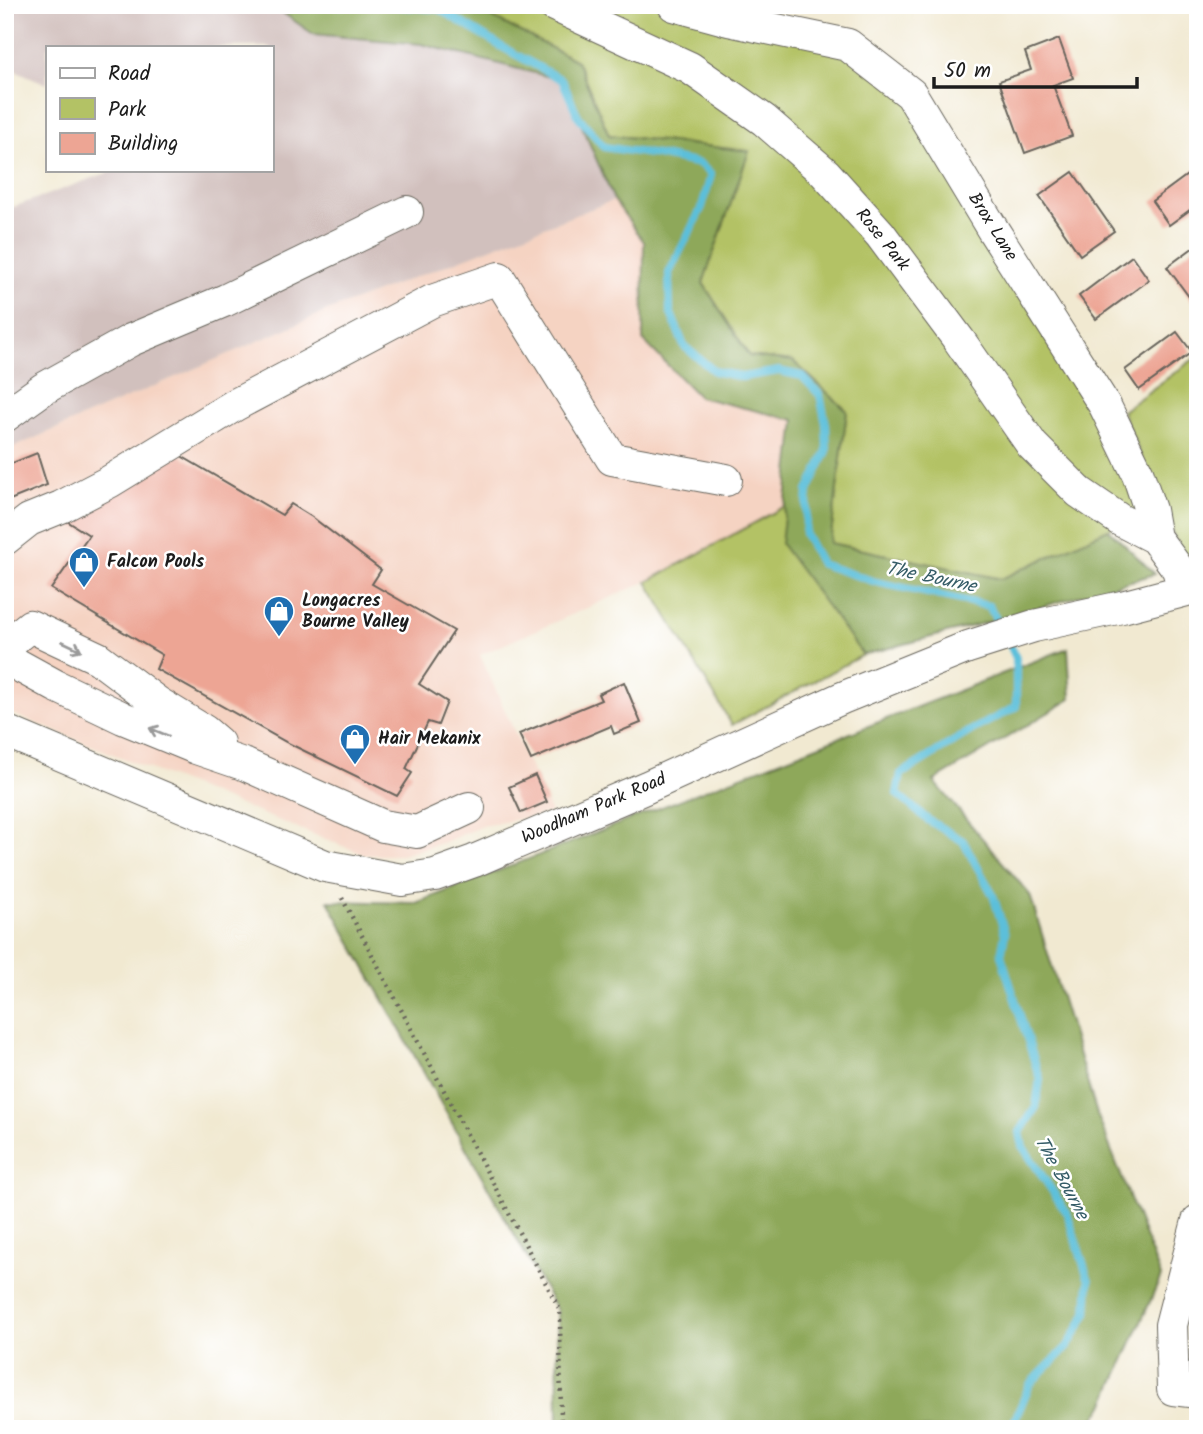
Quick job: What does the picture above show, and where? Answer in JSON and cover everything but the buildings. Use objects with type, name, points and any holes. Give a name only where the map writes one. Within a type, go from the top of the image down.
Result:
[{"type":"street","name":"Rose Park","points":[[554,5],[690,68],[764,120],[825,173],[880,234],[959,340],[1032,445],[1079,492],[1120,520],[1155,538]]},
{"type":"street","name":"Brox Lane","points":[[674,5],[729,20],[848,45],[911,94],[993,230],[1105,406],[1138,474],[1150,510],[1155,538],[1191,589]]},
{"type":"street","points":[[5,416],[43,389],[131,340],[226,300],[407,212]]},
{"type":"street","points":[[5,539],[29,520],[109,482],[235,405],[432,301],[499,278],[612,459],[726,480]]},
{"type":"street","name":"Woodham Park Road","points":[[5,731],[325,866],[402,880],[435,875],[474,861],[647,787],[842,698],[968,647],[1034,626],[1191,589]]},
{"type":"street","points":[[246,765],[204,731],[158,703],[99,658],[30,626],[7,642],[55,686],[123,718],[246,765],[383,826],[417,832],[470,808]]},
{"type":"street","points":[[1198,1220],[1171,1325],[1173,1389],[1198,1392]]},
{"type":"path","points":[[325,866],[560,1310],[561,1429]]},
{"type":"shaded area","points":[[5,5],[272,5],[313,34],[421,44],[562,80],[614,200],[325,312],[5,451],[5,210],[110,172],[273,172],[273,46],[46,46],[46,84],[5,66]]},
{"type":"shaded area","points":[[614,200],[644,242],[643,340],[699,397],[795,420],[785,506],[646,582],[480,655],[551,813],[482,826],[442,843],[401,855],[365,855],[5,711],[5,451],[325,312]]},
{"type":"green space","points":[[272,5],[468,5],[577,61],[609,135],[749,151],[703,283],[749,356],[793,361],[847,411],[830,543],[1001,579],[1108,529],[1155,574],[863,655],[781,544],[795,420],[699,397],[643,340],[644,242],[614,200],[562,80],[421,44],[313,34]]},
{"type":"green space","points":[[468,5],[674,5],[848,45],[911,94],[1150,510],[1002,579],[830,543],[847,411],[793,361],[749,356],[703,283],[749,151],[609,135],[577,61]]},
{"type":"green space","points":[[1198,356],[1198,562],[1186,565],[1122,411]]},
{"type":"green space","points":[[785,506],[782,544],[863,655],[732,725],[647,582]]},
{"type":"green space","points":[[1068,648],[1071,699],[934,781],[1030,895],[1097,1114],[1161,1277],[1104,1405],[1088,1429],[558,1429],[557,1311],[328,901],[416,903]]},
{"type":"waterway","name":"The Bourne","points":[[316,5],[340,5]]},
{"type":"waterway","name":"The Bourne","points":[[387,5],[439,9],[562,80],[578,116],[604,147],[700,164],[711,175],[702,207],[669,273],[670,311],[684,346],[714,371],[742,377],[779,371],[802,376],[820,395],[826,424],[827,451],[808,491],[805,534],[821,564],[876,582],[989,606],[1002,630]]},
{"type":"waterway","name":"The Bourne","points":[[1008,641],[1016,658],[1016,707],[972,730],[901,774],[897,794],[928,820],[963,841],[993,895],[1005,934],[1001,955],[1040,1079],[1036,1107],[1020,1132],[1023,1147],[1067,1213],[1089,1281],[1087,1313],[1068,1346],[1030,1384],[1011,1429]]},
{"type":"place","name":"Falcon Pools","points":[[84,589]]},
{"type":"place","name":"Longacres Bourne Valley","points":[[279,638]]},
{"type":"place","name":"Hair Mekanix","points":[[355,766]]}]
